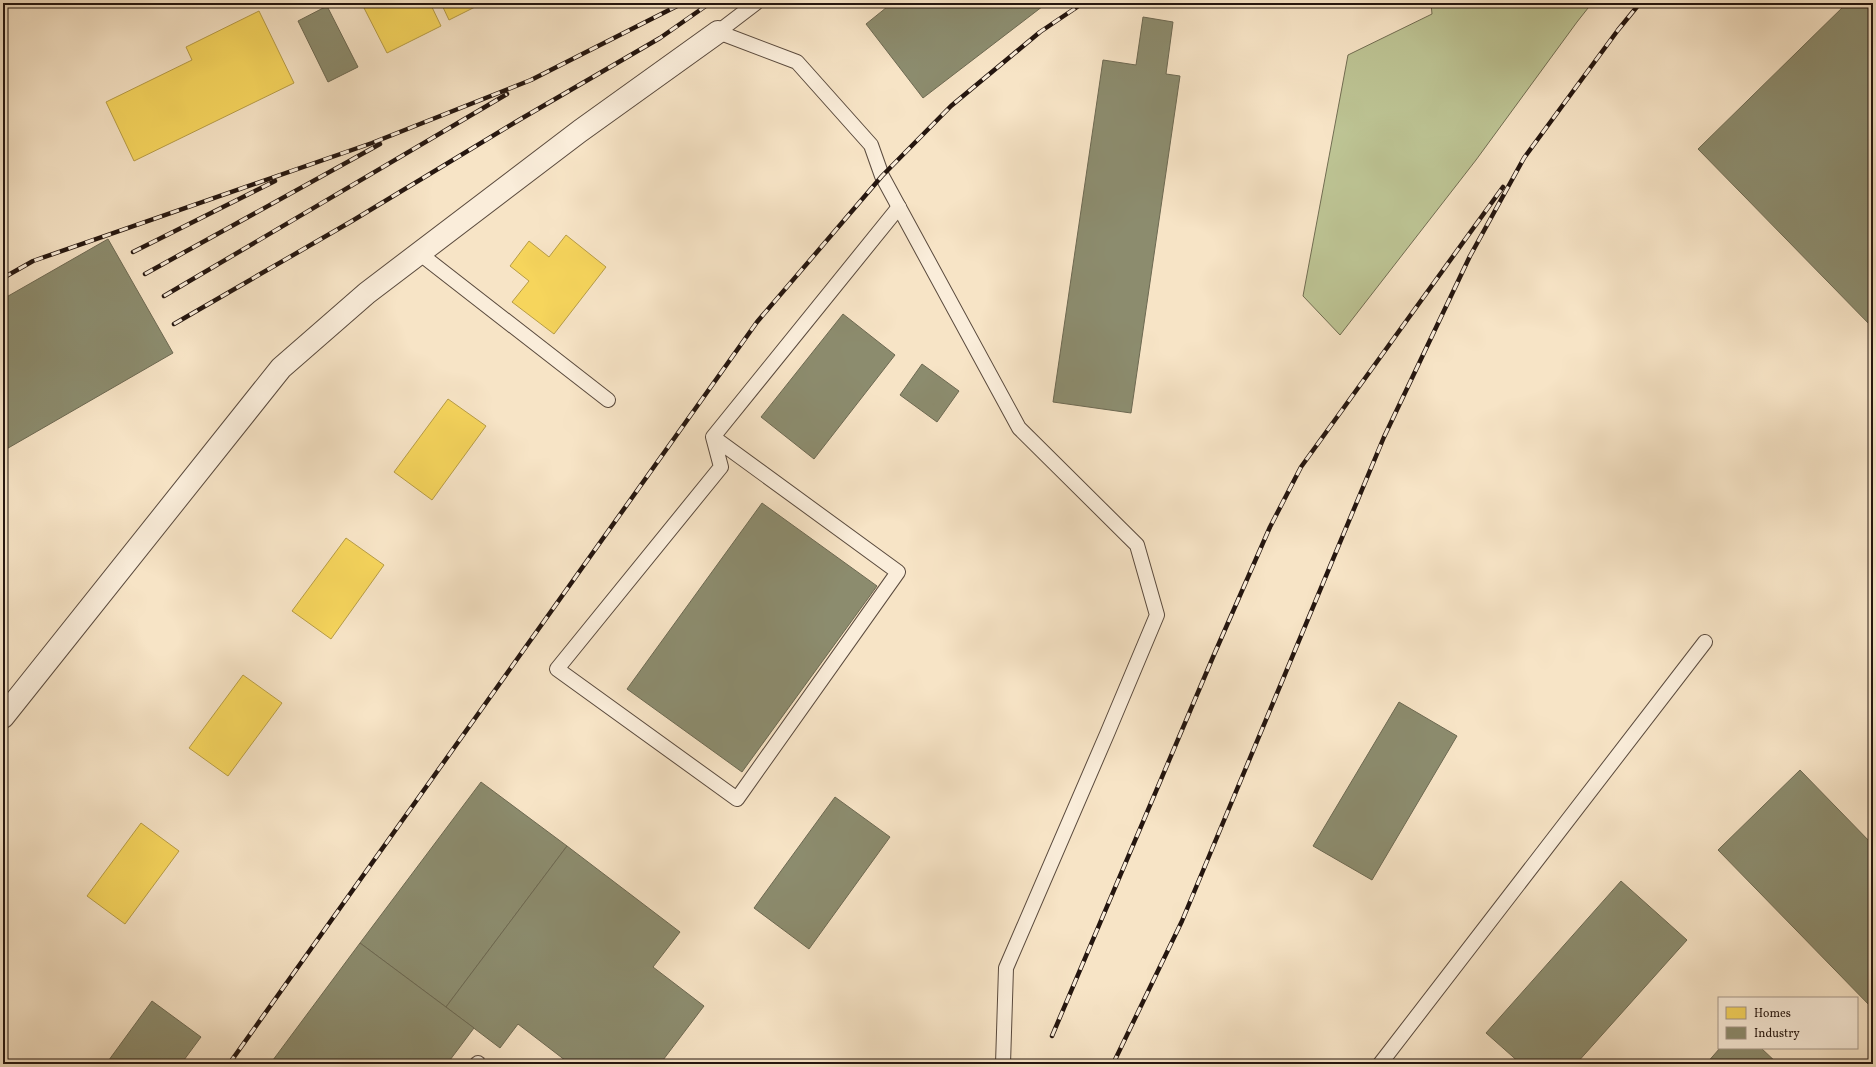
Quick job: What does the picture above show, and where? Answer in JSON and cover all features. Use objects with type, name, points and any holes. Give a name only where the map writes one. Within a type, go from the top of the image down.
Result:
[{"type":"street","points":[[3,717],[281,368],[367,293],[419,253],[580,131],[718,32]]},
{"type":"lane","points":[[718,32],[756,3]]},
{"type":"lane","points":[[718,32],[797,62],[871,145],[882,176],[1019,428],[1138,545],[1157,614],[1006,968],[1003,1064]]},
{"type":"lane","points":[[713,437],[899,207]]},
{"type":"lane","points":[[419,253],[608,400]]},
{"type":"lane","points":[[713,437],[898,572],[738,800],[557,669],[721,467],[713,437]]},
{"type":"lane","points":[[1380,1064],[1705,642]]},
{"type":"green space","points":[[1431,3],[1592,3],[1476,160],[1340,335],[1303,296],[1348,55],[1432,14]]},
{"type":"building: Homes","points":[[368,3],[430,3],[441,26],[387,53],[363,6]]},
{"type":"building: Homes","points":[[441,3],[483,3],[449,20]]},
{"type":"building: Homes","points":[[259,11],[294,83],[134,161],[106,102],[192,60],[186,47]]},
{"type":"building: Homes","points":[[566,235],[606,267],[554,334],[512,302],[529,281],[510,266],[529,241],[549,257]]},
{"type":"building: Homes","points":[[448,399],[486,426],[432,500],[394,472]]},
{"type":"building: Homes","points":[[346,538],[384,565],[331,639],[292,611]]},
{"type":"building: Homes","points":[[243,675],[282,703],[228,776],[189,748]]},
{"type":"building: Homes","points":[[141,823],[179,851],[125,924],[87,896]]},
{"type":"building: Industry","points":[[892,3],[1047,3],[923,98],[866,24]]},
{"type":"building: Industry","points":[[1847,3],[1873,3],[1873,328],[1698,149]]},
{"type":"building: Industry","points":[[327,6],[358,67],[328,82],[298,21]]},
{"type":"building: Industry","points":[[1143,17],[1173,22],[1166,74],[1180,76],[1131,413],[1053,402],[1103,60],[1136,65]]},
{"type":"building: Industry","points":[[108,239],[173,353],[3,451],[3,299]]},
{"type":"building: Industry","points":[[843,314],[895,355],[814,459],[761,417]]},
{"type":"building: Industry","points":[[922,364],[959,391],[937,422],[900,395]]},
{"type":"building: Industry","points":[[762,503],[877,586],[742,772],[627,689]]},
{"type":"building: Industry","points":[[1399,702],[1457,736],[1372,880],[1313,846]]},
{"type":"building: Industry","points":[[1800,770],[1873,845],[1873,1009],[1718,850]]},
{"type":"building: Industry","points":[[481,782],[567,846],[446,1007],[360,943]]},
{"type":"building: Industry","points":[[835,797],[890,837],[809,949],[754,908]]},
{"type":"building: Industry","points":[[567,846],[680,932],[653,967],[704,1006],[660,1064],[570,1064],[518,1024],[500,1048],[446,1007]]},
{"type":"building: Industry","points":[[1621,881],[1687,940],[1576,1064],[1521,1064],[1486,1033]]},
{"type":"building: Industry","points":[[360,943],[474,1028],[447,1064],[270,1064]]},
{"type":"building: Industry","points":[[152,1001],[201,1037],[181,1064],[106,1064]]},
{"type":"building: Industry","points":[[1719,1049],[1762,1049],[1778,1064],[1706,1064]]},
{"type":"railway","points":[[3,8],[13,3]]},
{"type":"railway","points":[[3,278],[33,261],[372,143],[531,80],[683,3]]},
{"type":"railway","points":[[174,324],[352,221],[519,120],[660,38],[710,3]]},
{"type":"railway","points":[[229,1064],[757,322],[882,176],[951,106],[1040,32],[1083,3]]},
{"type":"railway","points":[[1113,1064],[1182,921],[1384,437],[1470,256],[1524,158],[1618,30],[1640,3]]},
{"type":"railway","points":[[164,296],[507,94]]},
{"type":"railway","points":[[145,274],[380,144]]},
{"type":"railway","points":[[133,252],[275,181]]},
{"type":"railway","points":[[1052,1036],[1213,657],[1270,527],[1301,467],[1503,187]]}]
